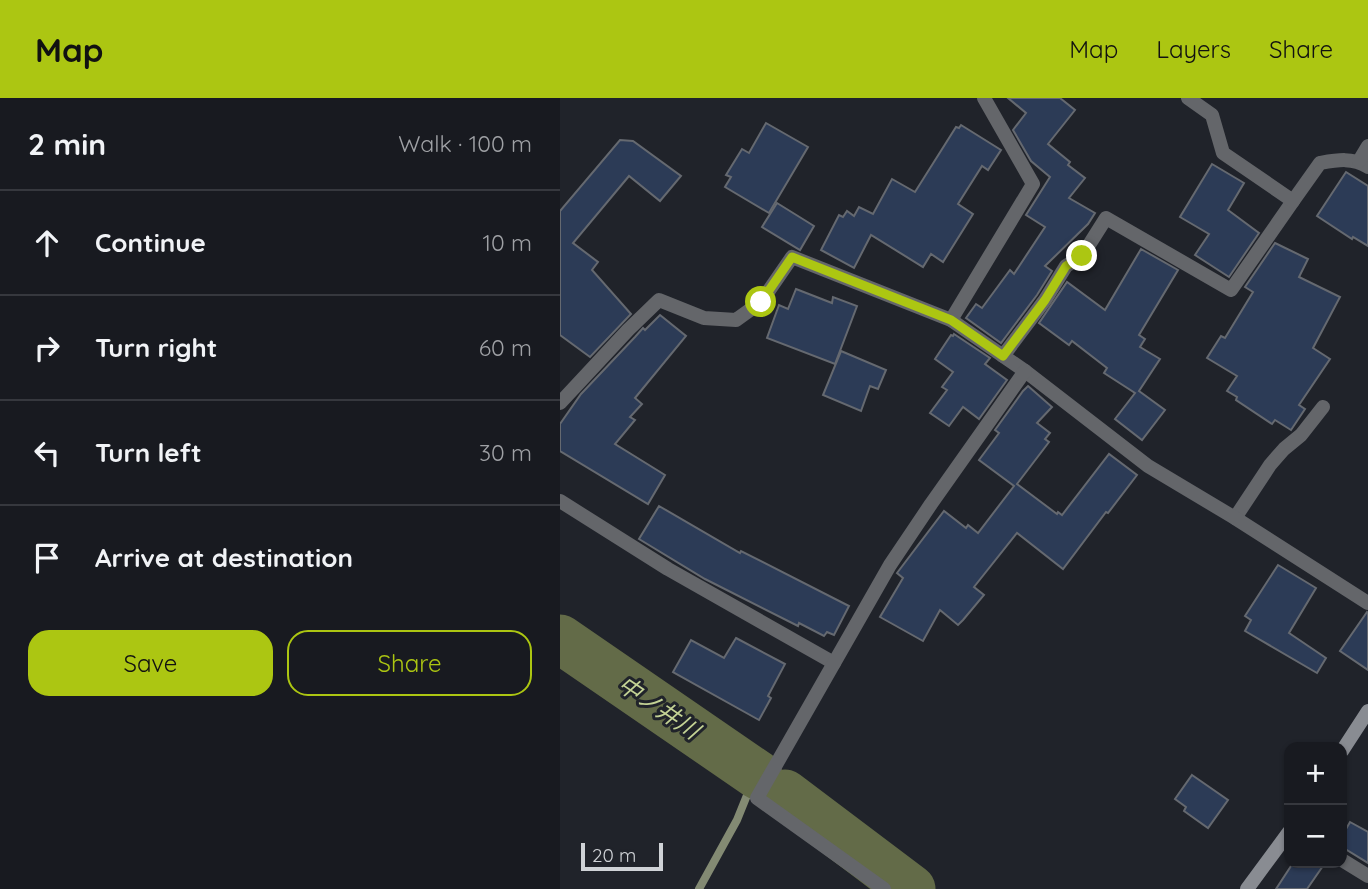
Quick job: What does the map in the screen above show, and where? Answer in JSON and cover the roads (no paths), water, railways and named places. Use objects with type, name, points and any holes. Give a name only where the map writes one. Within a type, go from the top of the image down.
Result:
[{"type":"street","points":[[951,320],[1033,184],[984,98]]},
{"type":"street","points":[[1188,98],[1212,115],[1223,153],[1293,201]]},
{"type":"street","points":[[1003,356],[1045,300],[1066,266],[1082,256],[1106,218],[1231,290],[1320,163],[1338,159],[1364,164],[1368,146]]},
{"type":"street","points":[[560,403],[659,300],[704,318],[736,320],[761,302],[792,257],[951,320],[1025,371],[1148,466],[1368,603]]},
{"type":"street","points":[[884,889],[757,798],[890,565],[1025,371]]},
{"type":"street","points":[[1235,518],[1270,465],[1301,435],[1323,407]]},
{"type":"street","points":[[560,501],[668,569],[834,663]]},
{"type":"street","points":[[1347,743],[1368,711]]},
{"type":"street","points":[[1247,889],[1284,839]]},
{"type":"street","points":[[1347,863],[1368,876]]},
{"type":"waterway","name":"中ノ井川","points":[[560,639],[758,775]]},
{"type":"waterway","points":[[699,889],[737,820],[756,773]]},
{"type":"waterway","name":"中ノ井川","points":[[785,794],[911,889]]}]
